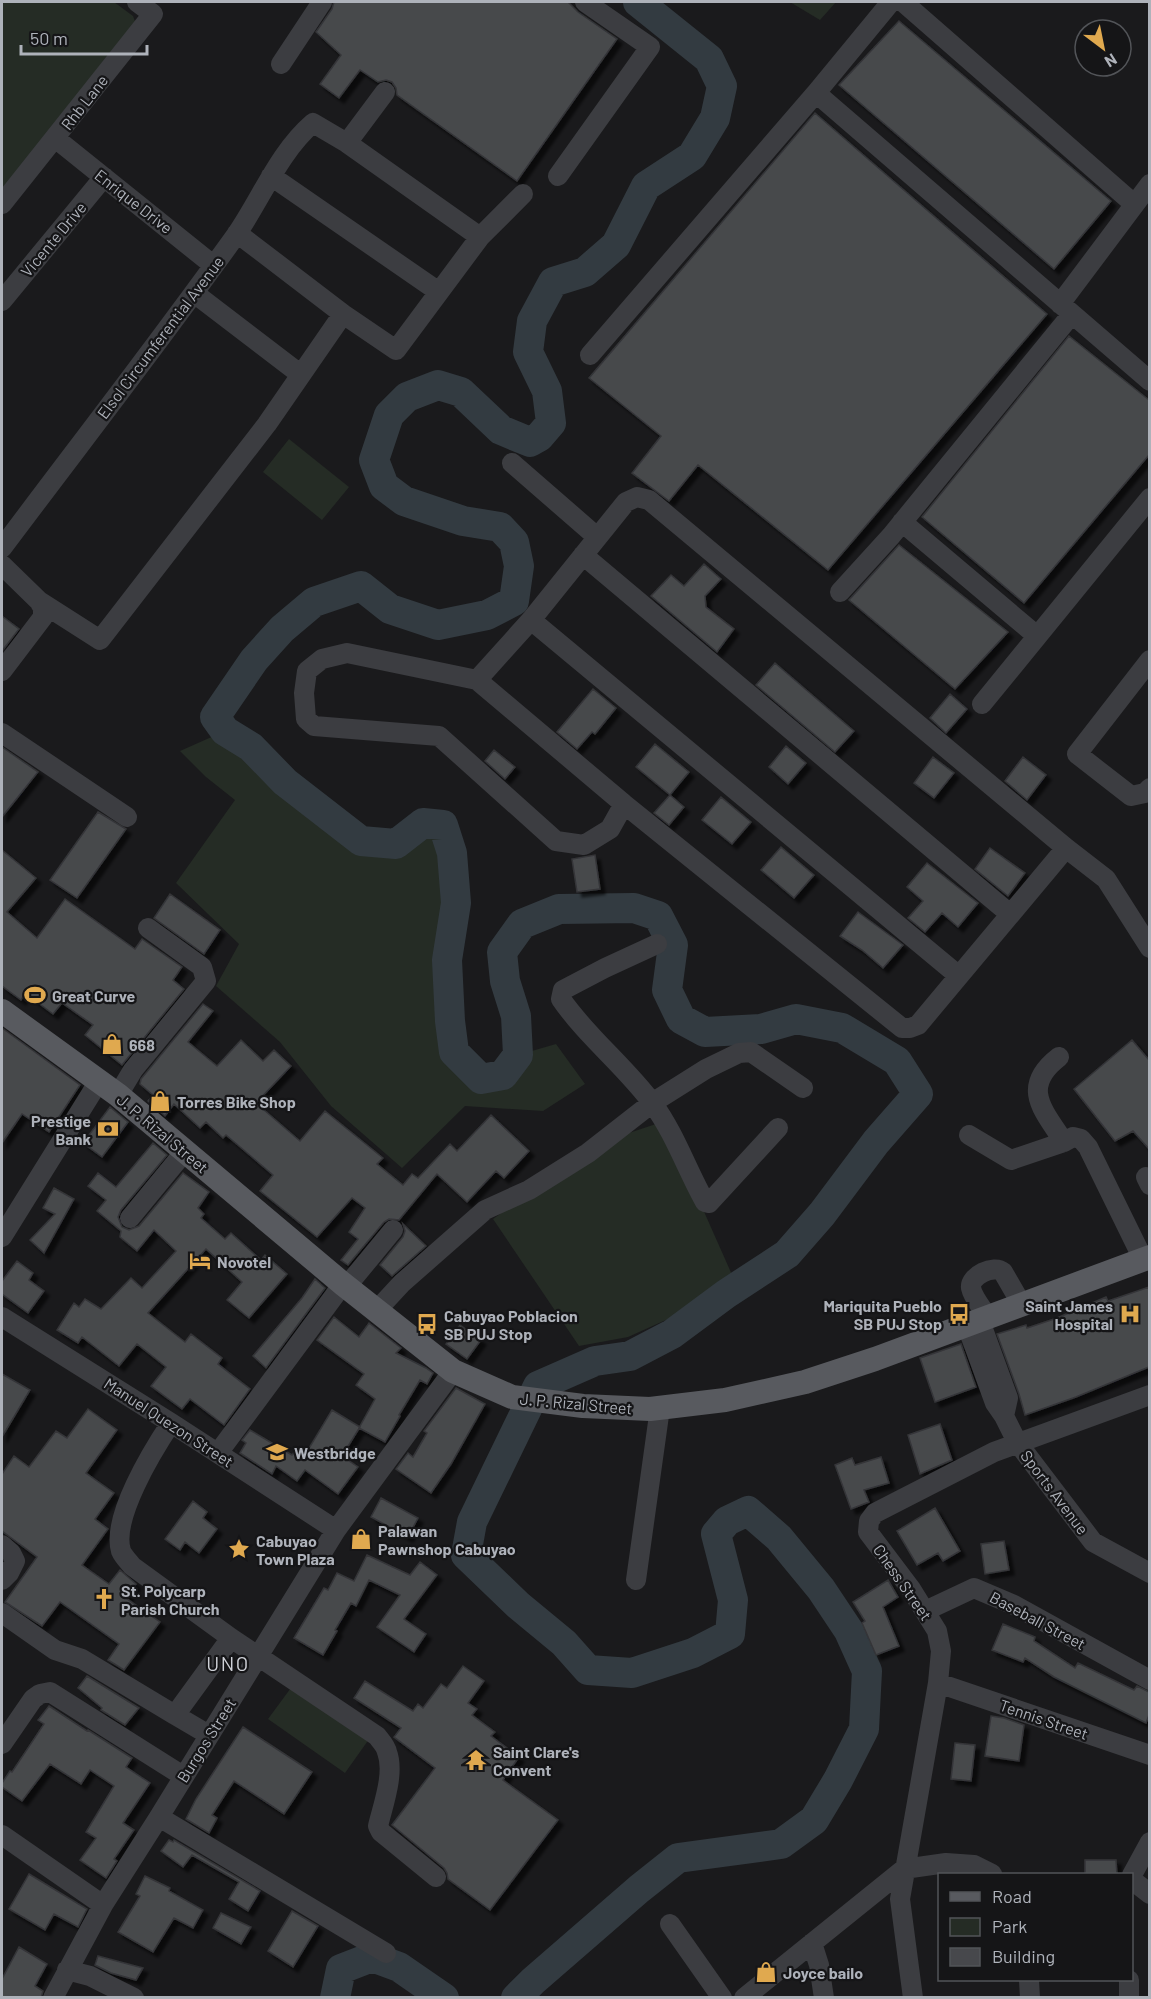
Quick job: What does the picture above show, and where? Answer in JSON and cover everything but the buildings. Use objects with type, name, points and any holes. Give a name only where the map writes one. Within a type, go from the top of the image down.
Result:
[{"type":"main road","name":"J. P. Rizal Street","points":[[2,1011],[118,1095],[186,1150],[344,1286],[453,1371],[512,1397],[583,1406],[650,1409],[725,1400],[805,1382],[875,1359],[1146,1258]]},
{"type":"street","name":"Rhb Lane","points":[[2,204],[153,14],[137,2]]},
{"type":"street","points":[[281,64],[322,2]]},
{"type":"street","points":[[558,176],[650,47],[585,2]]},
{"type":"street","points":[[590,355],[816,93],[891,2]]},
{"type":"street","points":[[903,2],[1134,204]]},
{"type":"street","points":[[385,92],[347,143],[480,237]]},
{"type":"street","points":[[816,93],[1149,381]]},
{"type":"street","name":"Elsol Circumferential Avenue","points":[[2,548],[194,293],[237,233],[272,176],[303,132],[313,123],[347,143]]},
{"type":"street","name":"Enrique Drive","points":[[55,138],[213,265]]},
{"type":"street","points":[[272,176],[439,292]]},
{"type":"street","name":"Vicente Drive","points":[[2,302],[104,177]]},
{"type":"street","points":[[840,592],[902,522],[1066,309],[1149,184]]},
{"type":"street","points":[[237,233],[343,314],[396,350],[480,237],[523,194]]},
{"type":"street","points":[[194,293],[300,374]]},
{"type":"street","points":[[2,565],[39,601],[100,640],[267,424],[343,314]]},
{"type":"street","points":[[512,463],[597,537]]},
{"type":"street","points":[[477,680],[531,620],[626,502],[637,497],[649,500],[1106,879],[1149,948]]},
{"type":"street","points":[[982,704],[1149,498]]},
{"type":"street","points":[[902,522],[1036,636]]},
{"type":"street","points":[[583,555],[1010,914]]},
{"type":"street","points":[[2,671],[43,617],[43,608],[39,601]]},
{"type":"street","points":[[531,620],[959,976]]},
{"type":"street","points":[[624,804],[610,830],[584,845],[556,841],[439,736],[314,726],[306,719],[304,693],[307,671],[322,658],[347,653],[477,680],[624,804],[902,1028],[918,1025],[1066,848]]},
{"type":"street","points":[[1149,660],[1077,753],[1131,796],[1145,793],[1149,788]]},
{"type":"street","points":[[2,733],[127,817]]},
{"type":"street","points":[[118,1095],[133,1070],[206,981],[202,967],[148,928]]},
{"type":"street","points":[[657,944],[563,990],[561,999],[597,1043],[652,1103],[671,1132],[705,1202],[709,1203],[778,1128]]},
{"type":"street","points":[[377,1310],[402,1282],[485,1210],[529,1190],[588,1153],[652,1103],[706,1069],[739,1053],[750,1052],[803,1088]]},
{"type":"street","points":[[1059,1057],[1040,1076],[1037,1086],[1042,1109],[1064,1142]]},
{"type":"street","points":[[2,1237],[99,1081]]},
{"type":"street","points":[[969,1135],[1011,1160],[1073,1137],[1081,1140],[1088,1147],[1146,1258]]},
{"type":"street","points":[[130,1218],[186,1150]]},
{"type":"street","points":[[218,1453],[344,1286],[393,1230]]},
{"type":"street","name":"Sports Avenue","points":[[1022,1305],[1004,1272],[999,1269],[994,1268],[975,1277],[971,1283],[995,1403],[1017,1442],[1093,1542],[1149,1573]]},
{"type":"street","name":"Manuel Quezon Street","points":[[2,1317],[336,1530]]},
{"type":"street","name":"Burgos Street","points":[[53,1998],[103,1905],[336,1530],[453,1371]]},
{"type":"street","points":[[1017,1442],[1146,1403]]},
{"type":"street","points":[[636,1581],[660,1408]]},
{"type":"street","points":[[171,1423],[150,1455],[134,1488],[120,1536],[121,1553],[132,1566],[231,1638],[377,1736],[387,1752],[389,1772],[387,1793],[378,1826],[381,1832],[436,1877]]},
{"type":"street","name":"Chess Street","points":[[913,1998],[900,1899],[914,1809],[938,1683],[941,1651],[937,1631],[868,1532],[868,1521],[875,1513],[1017,1442]]},
{"type":"street","points":[[2,1545],[11,1553],[15,1561],[9,1573],[2,1580]]},
{"type":"street","name":"Baseball Street","points":[[925,1611],[974,1588],[1014,1605],[1149,1680]]},
{"type":"street","points":[[2,1613],[55,1650],[82,1659],[209,1735]]},
{"type":"street","points":[[175,1715],[231,1638]]},
{"type":"street","name":"Tennis Street","points":[[938,1683],[1149,1755]]},
{"type":"street","points":[[2,1744],[33,1699],[40,1694],[50,1692],[183,1776]]},
{"type":"street","points":[[159,1817],[386,1953]]},
{"type":"street","points":[[2,1835],[103,1905]]},
{"type":"street","points":[[1132,1873],[1149,1842]]},
{"type":"street","points":[[744,1998],[904,1869],[945,1863],[974,1865],[988,1873]]},
{"type":"street","points":[[1133,1882],[1149,1894]]},
{"type":"street","points":[[670,1924],[722,1998]]},
{"type":"street","points":[[812,1943],[819,1965],[824,1998]]},
{"type":"street","points":[[67,1970],[90,1976],[134,1998]]},
{"type":"street","points":[[1129,1981],[1129,1998]]},
{"type":"green space","points":[[2,2],[114,2],[133,16],[136,24],[2,192]]},
{"type":"green space","points":[[790,2],[836,2],[820,20]]},
{"type":"green space","points":[[289,439],[349,487],[322,520],[263,472]]},
{"type":"green space","points":[[225,731],[251,747],[285,782],[361,841],[396,844],[423,823],[443,825],[452,853],[456,903],[447,960],[454,1052],[481,1079],[503,1075],[518,1055],[556,1044],[585,1084],[543,1111],[465,1106],[402,1168],[331,1106],[280,1042],[216,986],[239,944],[176,883],[235,800],[206,777],[180,751]]},
{"type":"green space","points":[[659,1123],[666,1126],[733,1277],[688,1310],[628,1337],[579,1346],[493,1219],[531,1192],[620,1136]]},
{"type":"green space","points":[[296,1681],[372,1735],[345,1773],[268,1719]]},
{"type":"waterway","points":[[516,1998],[639,1889],[678,1858],[781,1844],[814,1820],[864,1729],[867,1671],[849,1631],[821,1589],[779,1538],[748,1511],[727,1521],[716,1534],[733,1600],[730,1634],[693,1653],[632,1673],[588,1670],[564,1643],[518,1605],[466,1555],[472,1522],[538,1386],[595,1361],[630,1356],[672,1334],[726,1294],[787,1254],[822,1214],[876,1142],[918,1094],[897,1061],[842,1028],[796,1019],[761,1029],[705,1032],[681,1019],[667,990],[673,945],[658,916],[634,908],[559,909],[522,924],[502,952],[505,981],[516,1016],[518,1055],[503,1075],[481,1079],[454,1052],[447,960],[456,903],[452,853],[443,825],[423,823],[396,844],[361,841],[285,782],[251,747],[225,731],[215,717],[254,660],[282,629],[314,602],[361,586],[390,609],[438,625],[487,615],[514,601],[519,566],[514,542],[500,527],[463,521],[404,501],[384,486],[374,460],[389,415],[407,397],[438,385],[461,392],[501,430],[530,442],[539,437],[551,423],[547,391],[528,352],[532,321],[553,282],[585,272],[616,245],[646,186],[692,156],[715,118],[722,86],[709,59],[638,2]]},
{"type":"waterway","points":[[335,1998],[341,1969],[372,1957],[399,1967],[444,1998]]},
{"type":"place","name":"Great Curve","points":[[35,995]]},
{"type":"place","name":"668","points":[[112,1044]]},
{"type":"place","name":"Torres Bike Shop","points":[[160,1101]]},
{"type":"place","name":"Prestige Bank","points":[[108,1129]]},
{"type":"place","name":"Novotel","points":[[200,1261]]},
{"type":"place","name":"Mariquita Pueblo SB PUJ Stop","points":[[959,1314]]},
{"type":"place","name":"Saint James Hospital","points":[[1130,1314]]},
{"type":"place","name":"Cabuyao Poblacion SB PUJ Stop","points":[[427,1324]]},
{"type":"place","name":"Westbridge","points":[[277,1452]]},
{"type":"place","name":"Palawan Pawnshop Cabuyao","points":[[361,1539]]},
{"type":"place","name":"Cabuyao Town Plaza","points":[[239,1549]]},
{"type":"place","name":"St. Polycarp Parish Church","points":[[104,1599]]},
{"type":"place","name":"Saint Clare's Convent","points":[[476,1760]]},
{"type":"place","name":"Joyce bailo","points":[[766,1972]]},
{"type":"district","name":"UNO","points":[[228,1663]]}]
